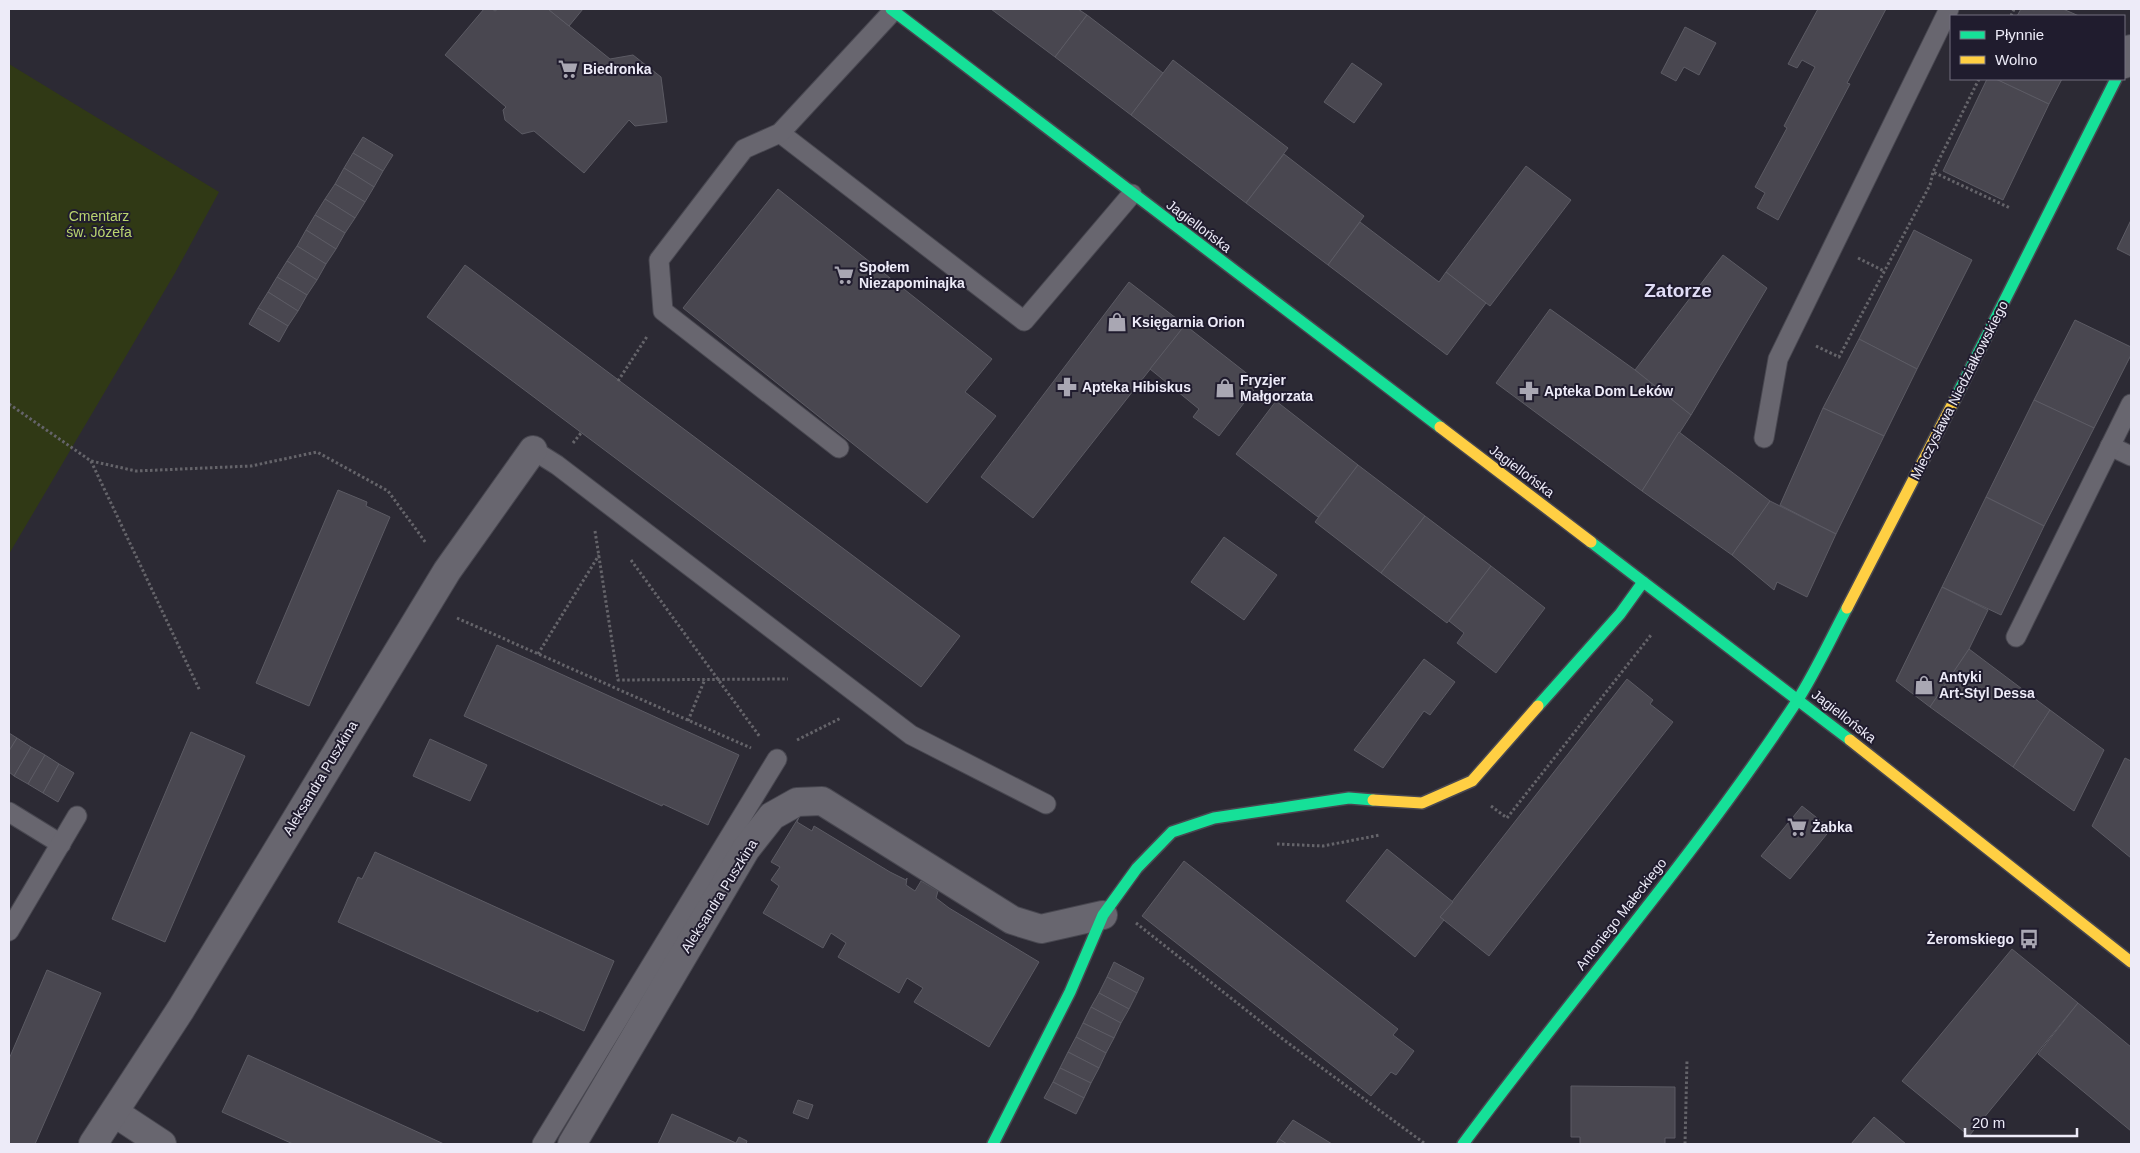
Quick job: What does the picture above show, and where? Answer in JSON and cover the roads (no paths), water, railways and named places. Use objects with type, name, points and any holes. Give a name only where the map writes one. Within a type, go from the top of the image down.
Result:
[{"type":"street","name":"Jagiellońska","points":[[892,10],[1798,699],[2131,962]]},
{"type":"street","points":[[2125,62],[2131,49]]},
{"type":"street","name":"Mieczysława Niedziałkowskiego","points":[[1798,699],[1875,557],[2115,80]]},
{"type":"street","name":"Aleksandra Puszkina","points":[[93,1144],[115,1113],[181,1009],[447,571],[533,450]]},
{"type":"street","points":[[993,1144],[1070,992],[1103,915],[1137,868],[1172,832],[1214,818],[1349,798],[1422,803],[1472,781],[1620,614],[1643,582]]},
{"type":"street","name":"Antoniego Małeckiego","points":[[1462,1144],[1526,1059],[1708,829],[1798,699]]},
{"type":"street","name":"Aleksandra Puszkina","points":[[572,1144],[746,849],[772,816],[797,802],[822,801],[1012,920],[1041,928],[1103,915]]},
{"type":"street","points":[[115,1113],[162,1144]]},
{"type":"lane","points":[[1764,438],[1778,358],[1950,9]]},
{"type":"lane","points":[[839,448],[663,311],[659,260],[744,149],[780,132],[892,10]]},
{"type":"lane","points":[[780,132],[1024,321],[1132,194]]},
{"type":"lane","points":[[2016,637],[2131,404]]},
{"type":"lane","points":[[2110,446],[2131,456]]},
{"type":"lane","points":[[533,450],[589,489],[911,735],[1046,804]]},
{"type":"lane","points":[[542,1144],[774,756]]},
{"type":"lane","points":[[9,812],[61,844]]},
{"type":"lane","points":[[9,931],[77,816]]},
{"type":"place","name":"Biedronka","points":[[568,69]]},
{"type":"place","name":"Społem Niezapominajka","points":[[844,275]]},
{"type":"place","name":"Księgarnia Orion","points":[[1117,322]]},
{"type":"place","name":"Apteka Hibiskus","points":[[1067,387]]},
{"type":"place","name":"Fryzjer Małgorzata","points":[[1225,388]]},
{"type":"place","name":"Apteka Dom Leków","points":[[1529,391]]},
{"type":"place","name":"Antyki Art-Styl Dessa","points":[[1924,685]]},
{"type":"place","name":"Żabka","points":[[1797,827]]},
{"type":"place","name":"Żeromskiego","points":[[2029,939]]},
{"type":"district","name":"Zatorze","points":[[1678,290]]},
{"type":"park label","name":"Cmentarz św. Józefa","points":[[99,224]]}]
